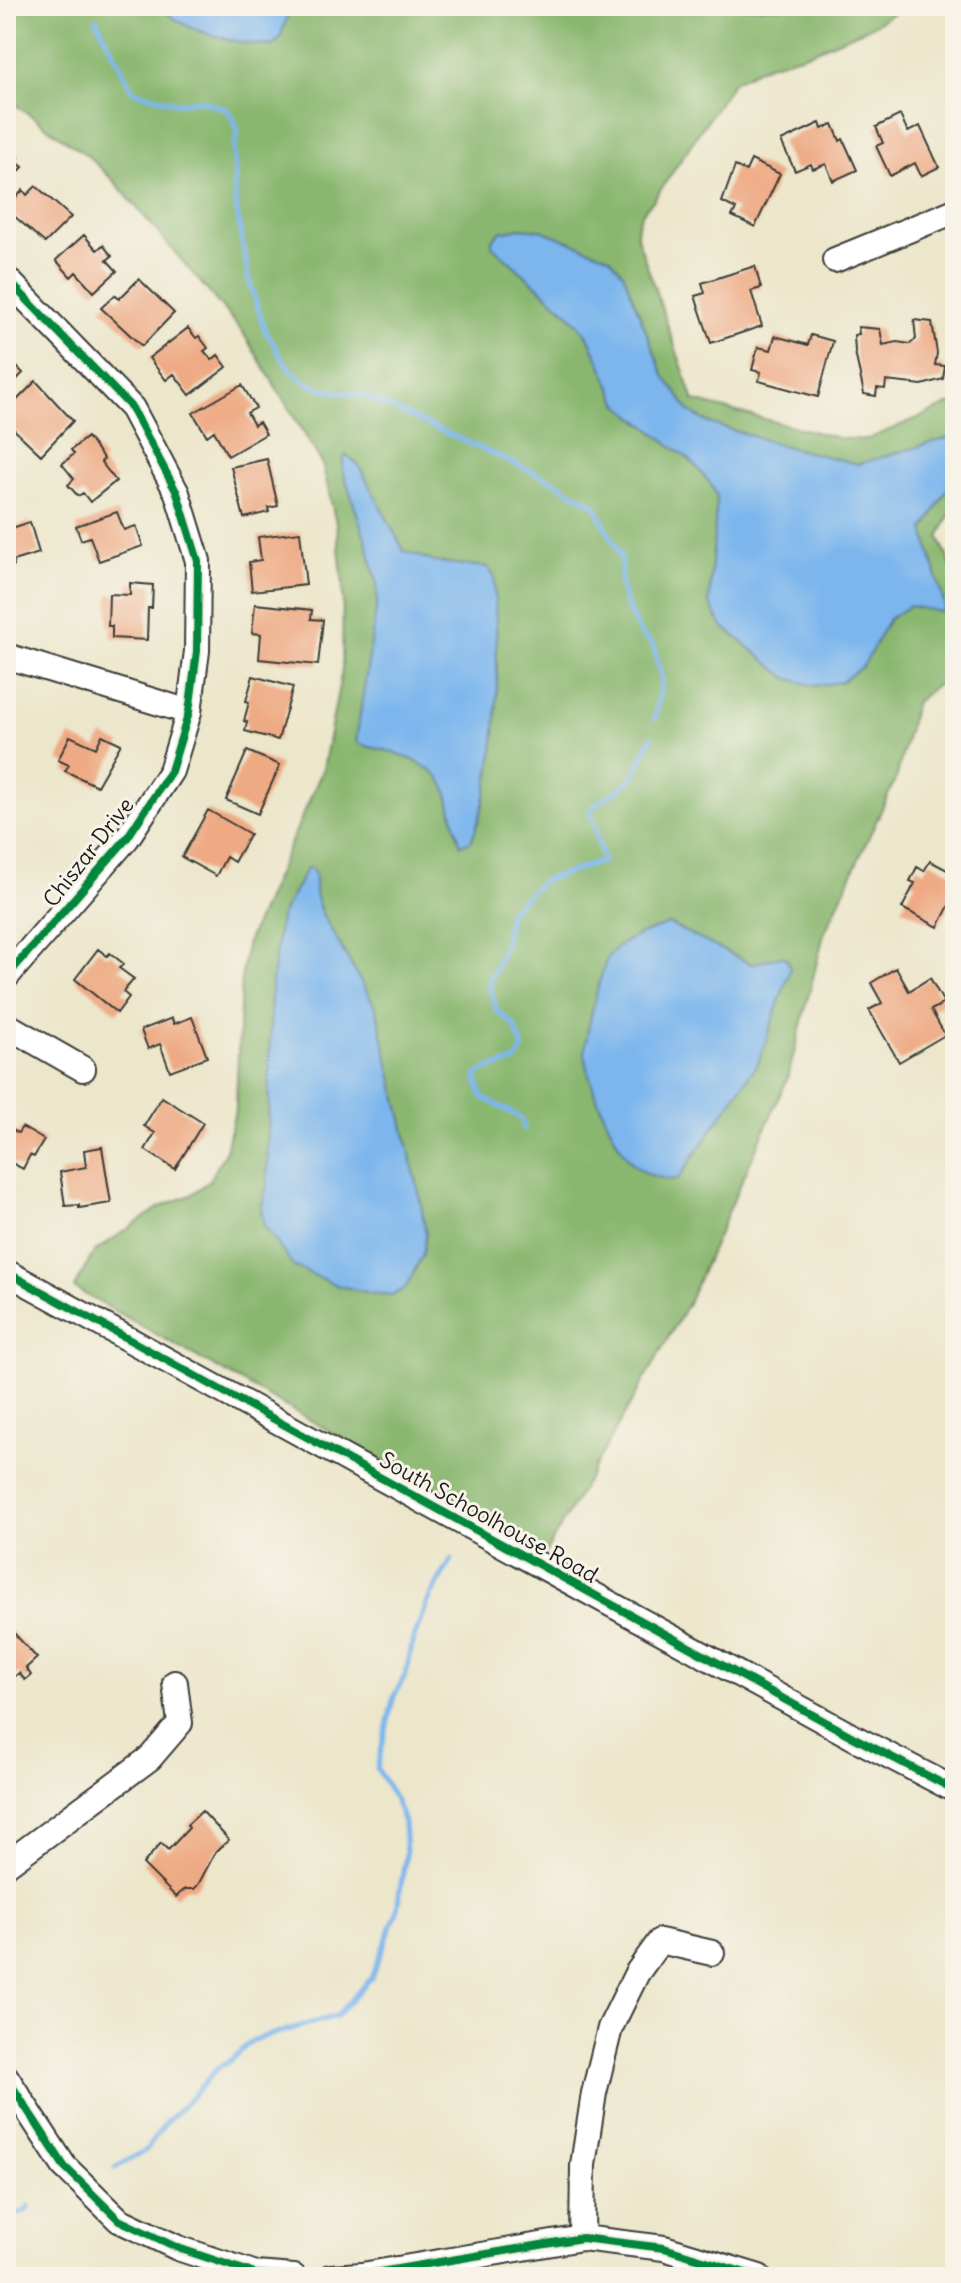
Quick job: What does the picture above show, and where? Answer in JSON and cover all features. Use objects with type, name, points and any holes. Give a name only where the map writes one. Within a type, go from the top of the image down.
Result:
[{"type":"street","points":[[835,260],[955,211]]},
{"type":"street","name":"Chiszar Drive","points":[[6,278],[132,408],[177,493],[198,561],[197,651],[189,712],[171,771],[127,838],[6,977]]},
{"type":"street","points":[[6,656],[189,712]]},
{"type":"street","points":[[6,1025],[83,1069]]},
{"type":"street","name":"South Schoolhouse Road","points":[[6,1272],[873,1748],[955,1790]]},
{"type":"street","points":[[6,1865],[150,1758],[180,1723],[175,1683]]},
{"type":"street","points":[[582,2238],[583,2165],[594,2093],[610,2028],[637,1973],[660,1941],[712,1953]]},
{"type":"street","points":[[6,2077],[64,2166],[119,2220],[178,2248],[255,2276],[294,2277]]},
{"type":"street","points":[[330,2277],[362,2275],[582,2238],[664,2248],[759,2277]]},
{"type":"green space","points":[[6,6],[634,6],[651,9],[905,6],[868,28],[804,55],[765,66],[733,82],[639,221],[637,237],[694,401],[839,438],[866,440],[955,402],[955,504],[939,537],[955,576],[955,679],[935,686],[915,703],[897,776],[824,934],[788,1077],[688,1303],[546,1552],[74,1288],[94,1252],[160,1207],[191,1195],[209,1181],[226,1150],[236,1106],[241,981],[246,945],[323,769],[342,670],[343,584],[336,523],[322,463],[242,331],[115,182],[88,156],[6,98]]},
{"type":"water","points":[[159,6],[291,6],[280,38],[273,46],[212,35],[182,23]]},
{"type":"water","points":[[521,228],[541,230],[610,257],[623,273],[663,374],[690,412],[709,423],[858,464],[955,436],[955,476],[924,530],[945,607],[941,612],[909,606],[889,619],[864,665],[841,682],[814,686],[787,678],[721,625],[709,602],[717,496],[691,461],[619,405],[587,334],[492,246],[492,240],[500,232]]},
{"type":"water","points":[[346,455],[358,464],[404,551],[435,562],[487,567],[494,576],[497,676],[494,744],[482,810],[471,841],[461,845],[446,790],[434,773],[406,757],[356,741],[377,603],[377,583],[343,471]]},
{"type":"water","points":[[307,868],[315,874],[315,893],[321,912],[376,1008],[419,1193],[426,1234],[423,1254],[405,1289],[392,1295],[336,1285],[293,1266],[264,1225],[261,1209],[267,1187],[271,989],[280,917]]},
{"type":"water","points":[[669,924],[751,964],[781,956],[787,959],[790,969],[759,1061],[678,1179],[649,1174],[633,1164],[626,1155],[595,1093],[585,1051],[594,1002],[609,956],[629,940]]},
{"type":"building","points":[[900,115],[908,132],[920,126],[939,167],[921,176],[915,163],[890,176],[876,146],[883,143],[876,127]]},
{"type":"building","points":[[820,123],[822,129],[833,124],[857,170],[833,181],[826,164],[813,169],[811,164],[795,171],[781,141]]},
{"type":"building","points":[[6,147],[18,157],[15,161],[23,167],[6,187]]},
{"type":"building","points":[[751,160],[780,174],[755,227],[732,216],[736,209],[722,202],[735,166],[746,171]]},
{"type":"building","points":[[36,186],[71,217],[45,243],[6,209],[23,190],[27,195]]},
{"type":"building","points":[[84,235],[97,250],[103,245],[112,256],[107,260],[117,271],[94,292],[76,272],[71,277],[56,260]]},
{"type":"building","points":[[755,266],[761,288],[751,291],[762,326],[711,343],[695,296],[705,293],[702,283]]},
{"type":"building","points":[[139,279],[174,313],[142,346],[101,308],[115,295],[119,299]]},
{"type":"building","points":[[914,320],[932,322],[937,353],[935,365],[945,366],[943,379],[922,385],[886,381],[885,389],[877,388],[876,396],[864,394],[855,352],[854,335],[859,334],[858,327],[880,329],[883,345],[897,342],[910,344],[916,339]]},
{"type":"building","points":[[188,328],[208,348],[204,351],[212,360],[218,355],[227,367],[190,395],[174,374],[166,380],[149,358]]},
{"type":"building","points":[[811,335],[833,341],[818,397],[759,381],[761,372],[752,370],[758,347],[771,350],[775,336],[808,345]]},
{"type":"building","points":[[6,356],[23,373],[6,391]]},
{"type":"building","points":[[36,381],[73,421],[41,455],[6,422],[6,411]]},
{"type":"building","points":[[242,385],[256,408],[247,413],[254,425],[259,422],[266,434],[228,456],[214,431],[207,436],[193,413]]},
{"type":"building","points":[[87,437],[116,481],[90,502],[83,493],[78,496],[68,485],[74,479],[62,464],[74,454],[71,450]]},
{"type":"building","points":[[267,459],[278,506],[268,508],[269,512],[244,518],[231,467]]},
{"type":"building","points":[[117,512],[124,530],[136,526],[143,546],[99,561],[90,537],[81,540],[76,526]]},
{"type":"building","points":[[30,522],[39,553],[13,561],[14,566],[6,568],[6,530]]},
{"type":"building","points":[[300,532],[306,585],[252,591],[249,562],[261,560],[258,537]]},
{"type":"building","points":[[130,583],[153,585],[152,608],[148,608],[147,640],[112,638],[112,626],[108,626],[109,594],[130,595]]},
{"type":"building","points":[[255,604],[312,610],[311,619],[323,620],[318,665],[259,659],[261,634],[252,633]]},
{"type":"building","points":[[253,676],[293,687],[278,740],[245,731],[249,702],[246,701]]},
{"type":"building","points":[[102,735],[121,744],[97,786],[65,771],[69,765],[58,760],[70,736],[96,748]]},
{"type":"building","points":[[247,751],[280,765],[258,814],[226,800]]},
{"type":"building","points":[[208,810],[250,834],[234,862],[226,857],[216,876],[182,857]]},
{"type":"building","points":[[930,861],[955,874],[955,899],[938,927],[902,908],[915,883],[910,881],[917,867],[924,871]]},
{"type":"building","points":[[98,949],[107,956],[110,953],[124,964],[119,968],[134,979],[123,992],[129,997],[117,1013],[75,979]]},
{"type":"building","points":[[896,968],[909,991],[930,978],[944,1003],[931,1010],[945,1035],[899,1062],[869,1010],[882,1003],[871,983]]},
{"type":"building","points":[[192,1017],[207,1057],[170,1071],[160,1044],[148,1049],[141,1030],[172,1018],[174,1024]]},
{"type":"building","points":[[162,1097],[203,1123],[175,1169],[145,1150],[155,1133],[144,1126]]},
{"type":"building","points":[[6,1126],[18,1133],[22,1127],[44,1140],[34,1157],[30,1155],[23,1169],[6,1160]]},
{"type":"building","points":[[102,1147],[111,1203],[79,1208],[79,1205],[65,1206],[60,1172],[86,1167],[84,1150]]},
{"type":"building","points":[[6,1628],[37,1658],[26,1668],[31,1675],[25,1680],[19,1673],[6,1684]]},
{"type":"building","points":[[202,1811],[229,1840],[216,1851],[198,1885],[194,1889],[185,1889],[176,1897],[143,1864],[161,1843],[168,1850]]},
{"type":"waterway","points":[[96,19],[133,91],[177,103],[199,100],[227,109],[234,120],[238,133],[234,148],[235,200],[249,281],[266,333],[297,375],[325,390],[362,395],[553,481],[595,505],[621,557],[621,588],[627,607],[641,635],[653,644],[662,680],[655,719]]},
{"type":"waterway","points":[[524,1129],[521,1118],[482,1097],[476,1076],[484,1070],[516,1061],[523,1048],[514,1025],[497,1011],[489,984],[504,946],[509,912],[542,881],[603,861],[590,810],[632,778],[652,737]]},
{"type":"waterway","points":[[115,2168],[146,2150],[166,2122],[218,2067],[253,2040],[336,2016],[371,1978],[396,1915],[406,1854],[404,1822],[377,1768],[394,1696],[406,1674],[413,1640],[430,1597],[452,1559]]},
{"type":"waterway","points":[[6,2219],[26,2211],[29,2206]]},
{"type":"cycle path","points":[[6,278],[132,408],[177,493],[198,561],[197,651],[189,712],[171,771],[127,838],[6,977]]},
{"type":"cycle path","points":[[6,1272],[955,1790]]},
{"type":"cycle path","points":[[6,2077],[64,2166],[119,2220],[178,2248],[256,2274],[294,2277]]},
{"type":"cycle path","points":[[330,2277],[362,2275],[582,2238],[664,2248],[759,2277]]}]
